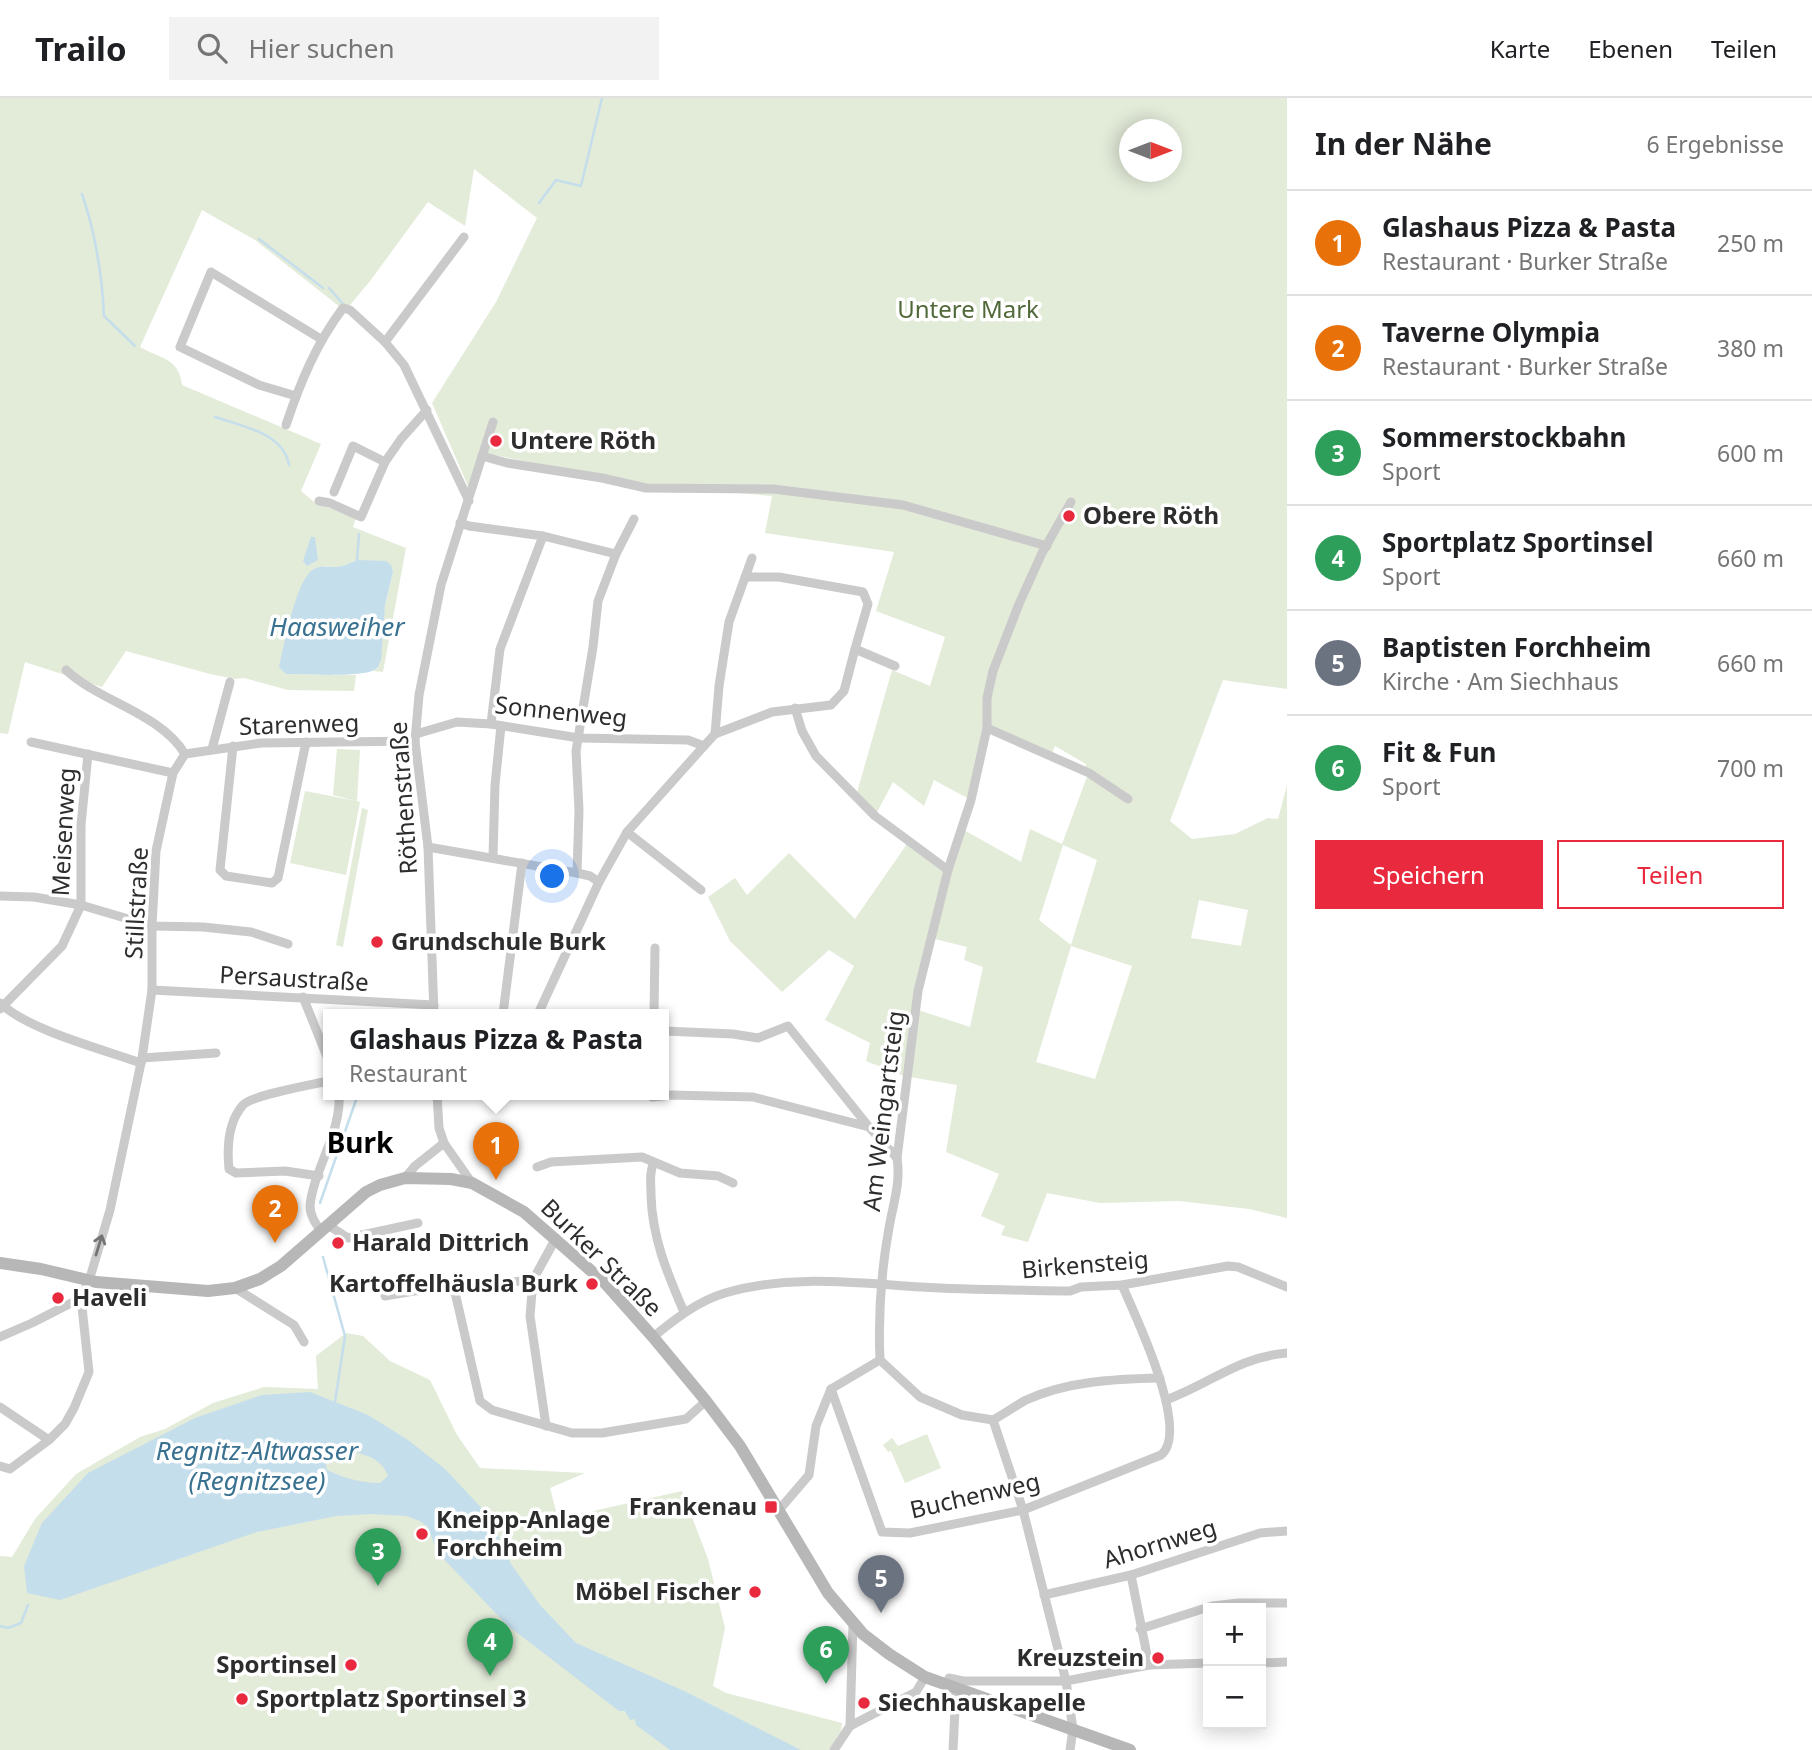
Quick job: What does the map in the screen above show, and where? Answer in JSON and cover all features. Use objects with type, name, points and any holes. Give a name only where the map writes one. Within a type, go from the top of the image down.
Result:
[{"type":"main road","name":"Burker Straße","points":[[0,1263],[41,1269],[89,1281],[208,1291],[235,1288],[260,1279],[281,1266],[366,1192],[380,1185],[405,1178],[451,1179],[472,1183],[524,1212],[556,1238],[605,1283],[653,1337],[740,1446],[828,1593],[853,1623],[889,1654],[925,1677],[952,1684],[1130,1750]]},
{"type":"street","points":[[385,342],[464,237]]},
{"type":"street","points":[[296,396],[259,385],[180,347],[211,272],[321,339]]},
{"type":"street","points":[[286,425],[321,339],[343,308],[350,310],[385,342],[404,365],[469,501]]},
{"type":"street","points":[[318,501],[330,503],[361,517],[385,463],[401,439],[427,410]]},
{"type":"street","name":"Röthenstraße","points":[[434,1009],[428,847],[415,737],[419,695],[441,584],[493,422]]},
{"type":"street","points":[[334,492],[353,446],[385,463]]},
{"type":"street","points":[[482,456],[646,488],[773,489],[903,505],[1047,546]]},
{"type":"street","name":"Am Weingartsteig","points":[[880,1360],[878,1315],[881,1285],[888,1229],[900,1176],[897,1158],[918,991],[948,870],[971,800],[988,728],[987,698],[993,671],[1019,604],[1071,502]]},
{"type":"street","points":[[577,873],[579,810],[576,751],[598,601],[616,554],[634,519]]},
{"type":"street","points":[[460,523],[543,536],[616,554]]},
{"type":"street","points":[[493,856],[500,649],[543,536]]},
{"type":"street","points":[[715,734],[729,622],[752,558]]},
{"type":"street","points":[[540,1009],[599,882],[627,832],[715,734],[772,712],[831,705],[844,691],[867,604],[863,592],[779,577],[745,578]]},
{"type":"street","points":[[855,649],[894,666]]},
{"type":"street","points":[[66,670],[162,729],[185,754]]},
{"type":"street","points":[[212,749],[230,682]]},
{"type":"street","points":[[795,708],[802,732],[816,756],[874,816],[948,870]]},
{"type":"street","name":"Sonnenweg","points":[[415,737],[457,722],[579,738],[688,740],[704,746]]},
{"type":"street","points":[[988,728],[1088,773],[1128,799]]},
{"type":"street","name":"Starenweg","points":[[185,754],[233,746],[415,737]]},
{"type":"street","points":[[31,742],[173,773]]},
{"type":"street","points":[[233,746],[220,870],[226,876],[272,883],[278,878],[306,742]]},
{"type":"street","name":"Meisenweg","points":[[1,1006],[62,946],[81,905],[81,825],[88,754]]},
{"type":"street","name":"Stillstraße","points":[[81,1298],[89,1281],[110,1210],[142,1061],[152,990],[156,851],[173,773],[185,754]]},
{"type":"street","points":[[627,832],[701,890]]},
{"type":"street","points":[[428,847],[493,856],[577,873],[590,876],[599,882]]},
{"type":"street","points":[[504,1009],[522,863]]},
{"type":"street","points":[[0,896],[34,897],[81,905],[152,926],[251,932],[288,944]]},
{"type":"street","points":[[654,1009],[655,948]]},
{"type":"street","name":"Persaustraße","points":[[152,990],[397,1004],[434,1009]]},
{"type":"street","points":[[303,998],[323,1047]]},
{"type":"street","points":[[1,1006],[21,1019],[41,1027],[142,1061],[216,1053]]},
{"type":"street","points":[[669,1031],[758,1038],[788,1026],[897,1158]]},
{"type":"street","points":[[319,1176],[285,1171],[236,1173],[229,1169],[227,1150],[232,1126],[243,1104],[257,1098],[323,1082]]},
{"type":"street","points":[[669,1094],[753,1097],[869,1127]]},
{"type":"street","points":[[338,1100],[337,1118],[310,1206],[315,1222],[348,1238],[418,1223]]},
{"type":"street","points":[[438,1100],[439,1128],[444,1143],[472,1183]]},
{"type":"street","points":[[405,1178],[415,1166],[444,1143]]},
{"type":"street","points":[[537,1167],[551,1162],[642,1157],[680,1172],[718,1176],[733,1182]]},
{"type":"street","points":[[654,1162],[650,1171],[652,1221],[665,1270],[684,1312]]},
{"type":"street","points":[[546,1426],[530,1316],[533,1280],[556,1238]]},
{"type":"street","name":"Birkensteig","points":[[653,1337],[684,1312],[723,1294],[748,1287],[795,1281],[988,1291],[1069,1291],[1081,1287],[1122,1285],[1228,1266],[1238,1267],[1287,1287]]},
{"type":"street","points":[[385,1296],[533,1280]]},
{"type":"street","points":[[1122,1285],[1160,1378],[1166,1400],[1183,1394],[1237,1364],[1268,1355],[1287,1353]]},
{"type":"street","points":[[235,1288],[293,1325],[304,1342]]},
{"type":"street","points":[[454,1289],[480,1401],[492,1410],[572,1433],[602,1433],[686,1419],[706,1401]]},
{"type":"street","points":[[0,1336],[81,1298],[89,1371],[74,1408],[65,1424],[50,1440],[10,1469],[0,1466]]},
{"type":"street","points":[[779,1510],[809,1475],[816,1426],[831,1390],[880,1360],[920,1397],[962,1415],[993,1420],[1027,1400],[1074,1385],[1107,1380],[1160,1378]]},
{"type":"street","name":"Buchenweg","points":[[831,1390],[883,1532],[910,1532],[1024,1510],[1161,1455],[1167,1451],[1170,1438],[1166,1400]]},
{"type":"street","points":[[0,1407],[50,1440]]},
{"type":"street","points":[[993,1420],[1024,1510],[1066,1681],[1073,1729],[1070,1750]]},
{"type":"street","name":"Ahornweg","points":[[1044,1595],[1131,1575],[1260,1533],[1287,1531]]},
{"type":"street","points":[[1131,1575],[1149,1665]]},
{"type":"street","points":[[1140,1629],[1212,1606],[1287,1603]]},
{"type":"street","points":[[850,1726],[853,1623]]},
{"type":"street","points":[[1266,1662],[1286,1660]]},
{"type":"street","points":[[953,1750],[952,1684],[963,1681],[1066,1681],[1149,1665],[1203,1663]]},
{"type":"street","points":[[834,1750],[850,1726],[916,1692],[925,1677]]},
{"type":"green space","name":"Untere Mark","points":[[0,98],[1287,98],[1287,689],[1223,680],[1170,821],[1192,839],[1235,834],[1268,818],[1278,819],[1287,785],[1287,1218],[1249,1209],[1179,1201],[1100,1203],[1047,1193],[1028,1242],[1001,1235],[1005,1226],[981,1216],[999,1174],[946,1152],[957,1085],[904,1076],[866,1061],[870,1043],[825,1020],[854,966],[829,950],[782,992],[730,941],[708,897],[735,878],[747,895],[789,853],[855,919],[909,841],[948,870],[962,829],[1021,862],[1030,829],[1062,844],[1088,774],[1084,771],[1086,764],[1055,746],[1051,756],[988,728],[971,800],[934,780],[924,806],[893,782],[875,816],[856,796],[892,670],[930,686],[945,637],[876,611],[894,552],[765,533],[772,496],[646,485],[489,454],[468,486],[432,403],[496,302],[537,218],[474,169],[465,226],[428,202],[345,311],[255,240],[202,210],[140,347],[173,364],[182,385],[321,444],[301,491],[314,502],[356,518],[353,527],[406,548],[383,672],[373,671],[378,668],[385,605],[393,572],[357,560],[338,568],[316,568],[286,674],[356,675],[354,691],[288,690],[244,678],[210,674],[126,651],[102,687],[25,662],[8,734],[0,733]],"holes":[[[1063,845],[1097,860],[1071,945],[1039,920]],[[1199,900],[1248,910],[1241,946],[1191,938]],[[931,938],[967,947],[964,960],[983,967],[970,1027],[915,1009]],[[1071,946],[1132,966],[1095,1079],[1036,1062]]]},
{"type":"green space","points":[[337,749],[360,750],[357,801],[360,802],[346,875],[290,863],[305,791],[356,801],[333,795]]},
{"type":"green space","points":[[362,808],[368,810],[343,947],[336,945]]},
{"type":"green space","points":[[346,1333],[363,1336],[390,1361],[430,1380],[457,1435],[480,1468],[585,1473],[550,1488],[558,1519],[682,1491],[708,1559],[725,1628],[713,1686],[726,1693],[842,1723],[841,1731],[829,1750],[0,1750],[0,1556],[12,1557],[35,1519],[76,1474],[140,1437],[165,1429],[213,1403],[264,1387],[318,1389],[316,1356]]},
{"type":"green space","points":[[927,1434],[941,1468],[905,1483],[891,1451],[888,1452],[883,1445],[892,1438],[898,1446]]},
{"type":"water","points":[[311,537],[315,537],[318,560],[307,566],[303,561]]},
{"type":"water","name":"Haasweiher","points":[[357,560],[386,561],[393,572],[385,605],[381,660],[378,667],[370,672],[347,675],[286,674],[279,667],[296,599],[308,575],[317,568],[338,567]]},
{"type":"water","name":"Regnitz-Altwasser (Regnitzsee)","points":[[310,1392],[368,1415],[408,1440],[445,1469],[490,1517],[511,1564],[540,1605],[576,1643],[682,1690],[801,1750],[670,1750],[636,1725],[635,1719],[630,1720],[625,1711],[619,1711],[507,1625],[437,1552],[428,1527],[406,1516],[336,1516],[257,1532],[60,1600],[27,1593],[24,1566],[42,1523],[88,1473],[195,1418],[262,1395]],"holes":[[[336,1451],[374,1459],[385,1469],[388,1476],[380,1483],[366,1482],[327,1470],[325,1458]]]},
{"type":"waterway","points":[[539,203],[556,180],[581,186],[602,98]]},
{"type":"waterway","points":[[82,194],[98,254],[104,316],[135,346]]},
{"type":"waterway","points":[[259,239],[323,288]]},
{"type":"waterway","points":[[329,288],[344,305]]},
{"type":"waterway","points":[[215,417],[270,438],[279,445],[289,465]]},
{"type":"waterway","points":[[357,560],[359,534]]},
{"type":"waterway","points":[[320,1203],[356,1100]]},
{"type":"waterway","points":[[323,1257],[345,1336],[335,1402]]},
{"type":"waterway","points":[[0,1626],[8,1628],[21,1623],[28,1605]]},
{"type":"place","name":"Untere Röth","points":[[496,441]]},
{"type":"place","name":"Obere Röth","points":[[1069,516]]},
{"type":"place","name":"Grundschule Burk","points":[[377,942]]},
{"type":"place","name":"Glashaus Pizza & Pasta","points":[[496,1180]]},
{"type":"place","name":"Taverne Olympia","points":[[275,1243]]},
{"type":"place","name":"Harald Dittrich","points":[[338,1243]]},
{"type":"place","name":"Kartoffelhäusla Burk","points":[[592,1284]]},
{"type":"place","name":"Haveli","points":[[58,1298]]},
{"type":"place","name":"Frankenau","points":[[771,1507]]},
{"type":"place","name":"Kneipp-Anlage Forchheim","points":[[422,1534]]},
{"type":"place","name":"Sommerstockbahn","points":[[378,1586]]},
{"type":"place","name":"Möbel Fischer","points":[[755,1592]]},
{"type":"place","name":"Baptisten Forchheim","points":[[881,1613]]},
{"type":"place","name":"Kreuzstein","points":[[1158,1658]]},
{"type":"place","name":"Sportinsel","points":[[351,1665]]},
{"type":"place","name":"Sportplatz Sportinsel","points":[[490,1676]]},
{"type":"place","name":"Fit & Fun","points":[[826,1684]]},
{"type":"place","name":"Sportplatz Sportinsel 3","points":[[242,1699]]},
{"type":"place","name":"Siechhauskapelle","points":[[864,1703]]},
{"type":"district","name":"Burk","points":[[360,1143]]}]
